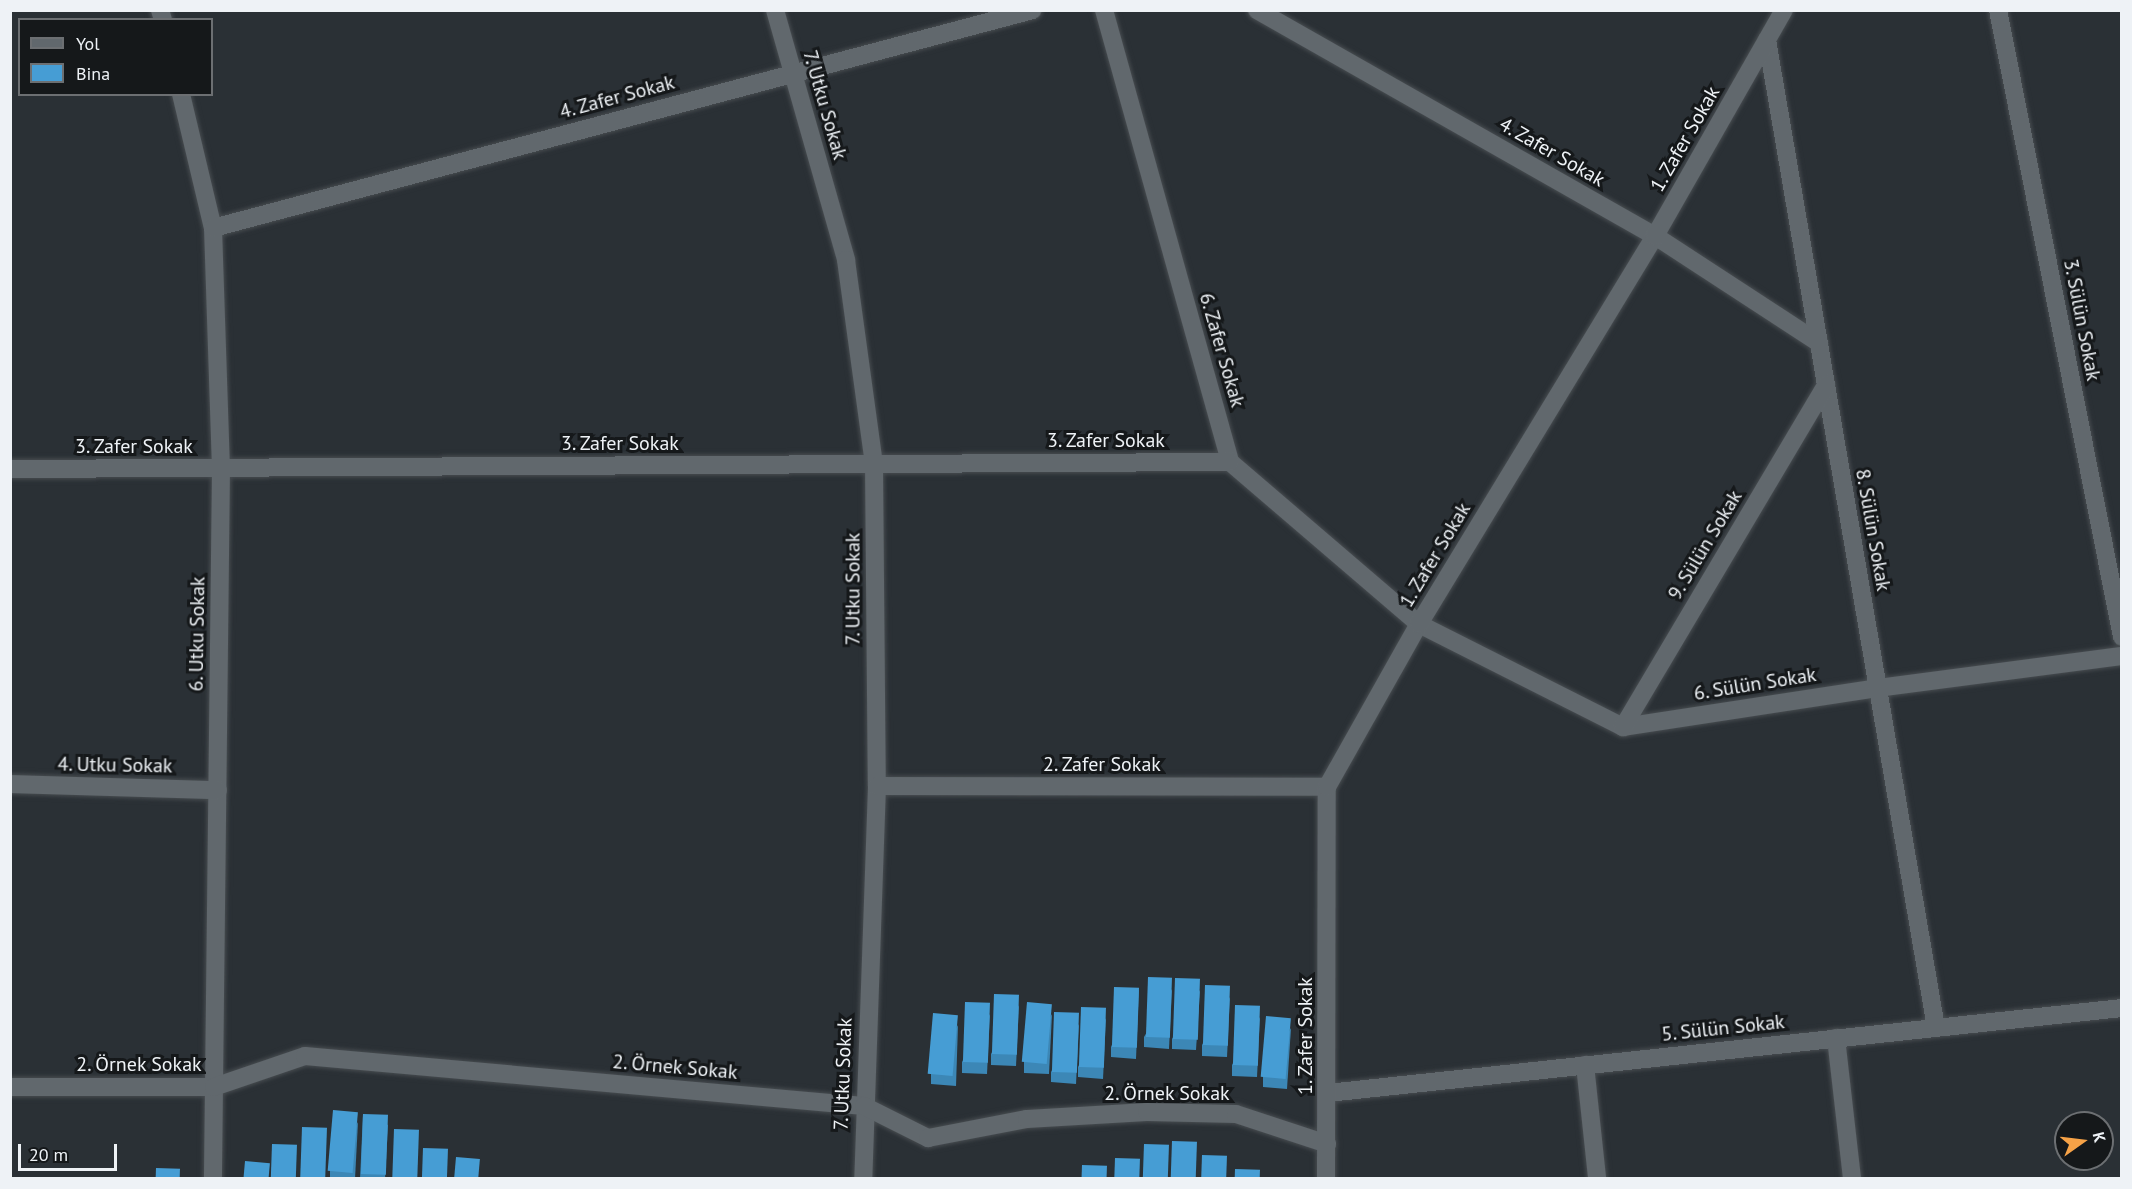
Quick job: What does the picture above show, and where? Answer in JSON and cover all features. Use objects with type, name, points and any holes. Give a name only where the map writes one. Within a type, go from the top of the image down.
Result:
[{"type":"street","name":"7. Utku Sokak","points":[[775,10],[846,260],[874,464],[877,786],[863,1179]]},
{"type":"street","name":"4. Zafer Sokak","points":[[213,228],[1033,10]]},
{"type":"street","name":"6. Zafer Sokak","points":[[1104,10],[1230,462]]},
{"type":"street","name":"4. Zafer Sokak","points":[[1257,10],[1655,236],[1819,343]]},
{"type":"street","name":"1. Zafer Sokak","points":[[1326,1179],[1327,786],[1419,624],[1655,236],[1784,10]]},
{"type":"street","name":"3. Sülün Sokak","points":[[1998,10],[2121,638]]},
{"type":"street","name":"8. Sülün Sokak","points":[[1767,40],[1936,1028]]},
{"type":"street","name":"6. Utku Sokak","points":[[181,96],[213,228],[221,468],[213,1179]]},
{"type":"street","name":"9. Sülün Sokak","points":[[1623,728],[1826,386]]},
{"type":"street","name":"3. Zafer Sokak","points":[[10,470],[1230,462]]},
{"type":"street","points":[[1230,462],[1419,624],[1623,728]]},
{"type":"street","name":"6. Sülün Sokak","points":[[1623,728],[1878,688],[2121,656]]},
{"type":"street","name":"4. Utku Sokak","points":[[10,784],[218,790]]},
{"type":"street","name":"2. Zafer Sokak","points":[[877,786],[1327,786]]},
{"type":"street","name":"5. Sülün Sokak","points":[[1328,1093],[2121,1008]]},
{"type":"street","points":[[1836,1038],[1852,1179]]},
{"type":"street","name":"2. Örnek Sokak","points":[[10,1087],[214,1087],[305,1056],[864,1106],[928,1138],[1027,1119],[1148,1112],[1236,1114],[1327,1144]]},
{"type":"street","points":[[1585,1065],[1597,1179]]},
{"type":"building","points":[[1148,977],[1172,978],[1170,1038],[1146,1037]]},
{"type":"building","points":[[1175,978],[1200,979],[1198,1040],[1173,1039]]},
{"type":"building","points":[[1205,985],[1230,986],[1228,1046],[1203,1045]]},
{"type":"building","points":[[1114,987],[1139,988],[1137,1048],[1112,1047]]},
{"type":"building","points":[[994,994],[1019,995],[1017,1055],[992,1054]]},
{"type":"building","points":[[965,1002],[990,1003],[988,1063],[963,1062]]},
{"type":"building","points":[[1027,1002],[1052,1004],[1047,1064],[1022,1062]]},
{"type":"building","points":[[1235,1005],[1260,1006],[1258,1066],[1233,1065]]},
{"type":"building","points":[[1081,1007],[1106,1008],[1104,1068],[1079,1067]]},
{"type":"building","points":[[1054,1012],[1079,1013],[1077,1073],[1052,1072]]},
{"type":"building","points":[[933,1013],[958,1015],[953,1076],[928,1074]]},
{"type":"building","points":[[1266,1016],[1291,1018],[1286,1079],[1261,1077]]},
{"type":"building","points":[[333,1110],[358,1112],[353,1173],[328,1171]]},
{"type":"building","points":[[363,1114],[388,1115],[386,1175],[361,1174]]},
{"type":"building","points":[[302,1127],[327,1128],[325,1178],[300,1178]]},
{"type":"building","points":[[394,1129],[419,1130],[417,1178],[392,1178]]},
{"type":"building","points":[[1172,1141],[1197,1142],[1196,1178],[1171,1178]]},
{"type":"building","points":[[272,1144],[297,1145],[296,1178],[271,1178]]},
{"type":"building","points":[[1144,1144],[1169,1145],[1168,1178],[1143,1178]]},
{"type":"building","points":[[423,1148],[448,1149],[447,1178],[422,1178]]},
{"type":"building","points":[[1202,1155],[1227,1156],[1226,1178],[1201,1178]]},
{"type":"building","points":[[456,1157],[480,1159],[478,1178],[454,1178]]},
{"type":"building","points":[[1115,1158],[1140,1159],[1139,1178],[1114,1178]]},
{"type":"building","points":[[245,1161],[270,1163],[269,1178],[244,1178]]},
{"type":"building","points":[[1082,1165],[1107,1166],[1107,1178],[1082,1178]]},
{"type":"building","points":[[156,1168],[180,1169],[180,1178],[156,1178]]},
{"type":"building","points":[[1235,1169],[1260,1170],[1260,1178],[1235,1178]]},
{"type":"building","points":[[30,1177],[55,1178],[55,1179],[30,1179]]}]
